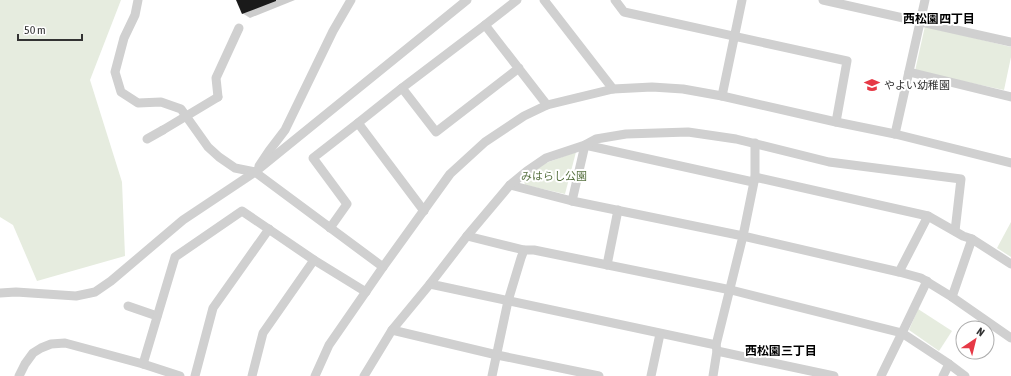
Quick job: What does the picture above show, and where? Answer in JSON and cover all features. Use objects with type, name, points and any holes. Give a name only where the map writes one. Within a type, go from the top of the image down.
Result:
[{"type":"street","points":[[138,0],[135,16],[124,38],[116,72],[121,92],[138,103],[161,102],[181,109],[208,147],[214,152],[235,168],[256,172],[383,267]]},
{"type":"street","points":[[256,172],[269,151],[285,130],[333,31],[351,0]]},
{"type":"street","points":[[0,293],[16,292],[76,296],[95,292],[111,281],[183,220],[256,172],[467,0]]},
{"type":"street","points":[[330,228],[347,204],[313,158],[517,0]]},
{"type":"street","points":[[544,0],[613,89]]},
{"type":"street","points":[[614,0],[624,12],[847,61],[836,122]]},
{"type":"street","points":[[722,96],[742,0]]},
{"type":"street","points":[[823,0],[1011,42]]},
{"type":"street","points":[[895,134],[925,0]]},
{"type":"street","points":[[485,25],[547,105]]},
{"type":"street","points":[[147,140],[218,97],[216,78],[239,28]]},
{"type":"street","points":[[402,88],[436,132],[519,68]]},
{"type":"street","points":[[909,72],[1011,97]]},
{"type":"street","points":[[315,376],[329,345],[450,174],[485,142],[524,116],[547,105],[613,89],[652,87],[676,89],[722,96],[895,134],[1011,163]]},
{"type":"street","points":[[358,123],[424,211]]},
{"type":"street","points":[[364,376],[392,330],[510,185],[527,170],[546,158],[585,145],[596,139],[626,134],[688,132],[736,138],[828,162],[961,179],[955,231]]},
{"type":"street","points":[[713,376],[716,348],[731,290],[754,179],[755,143]]},
{"type":"street","points":[[585,145],[928,216],[972,239],[1011,264]]},
{"type":"street","points":[[572,201],[585,145]]},
{"type":"street","points":[[510,185],[572,201],[743,236],[921,278],[952,297],[1011,338]]},
{"type":"street","points":[[143,364],[175,257],[242,210],[314,260],[366,292]]},
{"type":"street","points":[[607,265],[618,210]]},
{"type":"street","points":[[899,272],[928,216]]},
{"type":"street","points":[[195,376],[213,308],[269,229]]},
{"type":"street","points":[[467,236],[524,250],[534,250],[731,290],[902,333],[965,376]]},
{"type":"street","points":[[952,297],[972,239]]},
{"type":"street","points":[[492,376],[508,300],[520,258],[524,250]]},
{"type":"street","points":[[252,376],[263,333],[314,260]]},
{"type":"street","points":[[881,376],[927,281]]},
{"type":"street","points":[[430,284],[660,334],[834,376]]},
{"type":"street","points":[[128,306],[157,316]]},
{"type":"street","points":[[392,330],[497,355],[599,376]]},
{"type":"street","points":[[651,376],[660,334]]},
{"type":"street","points":[[19,376],[33,353],[51,344],[65,343],[143,364],[180,376]]},
{"type":"street","points":[[944,376],[949,364]]},
{"type":"green space","points":[[0,0],[121,0],[90,80],[122,182],[125,256],[37,281],[13,225],[0,217]]},
{"type":"green space","points":[[925,26],[1011,47],[1011,57],[1004,90],[915,71]]},
{"type":"green space","name":"みはらし公園","points":[[576,152],[565,194],[525,185],[523,177],[546,163]]},
{"type":"green space","points":[[1011,222],[1011,257],[997,248]]},
{"type":"green space","points":[[918,309],[952,331],[939,351],[909,330]]},
{"type":"building","points":[[236,0],[276,0],[276,1],[242,14]]},
{"type":"place","name":"やよい幼稚園","points":[[872,85]]},
{"type":"district","name":"西松園四丁目","points":[[939,19]]},
{"type":"district","name":"西松園三丁目","points":[[781,351]]}]
